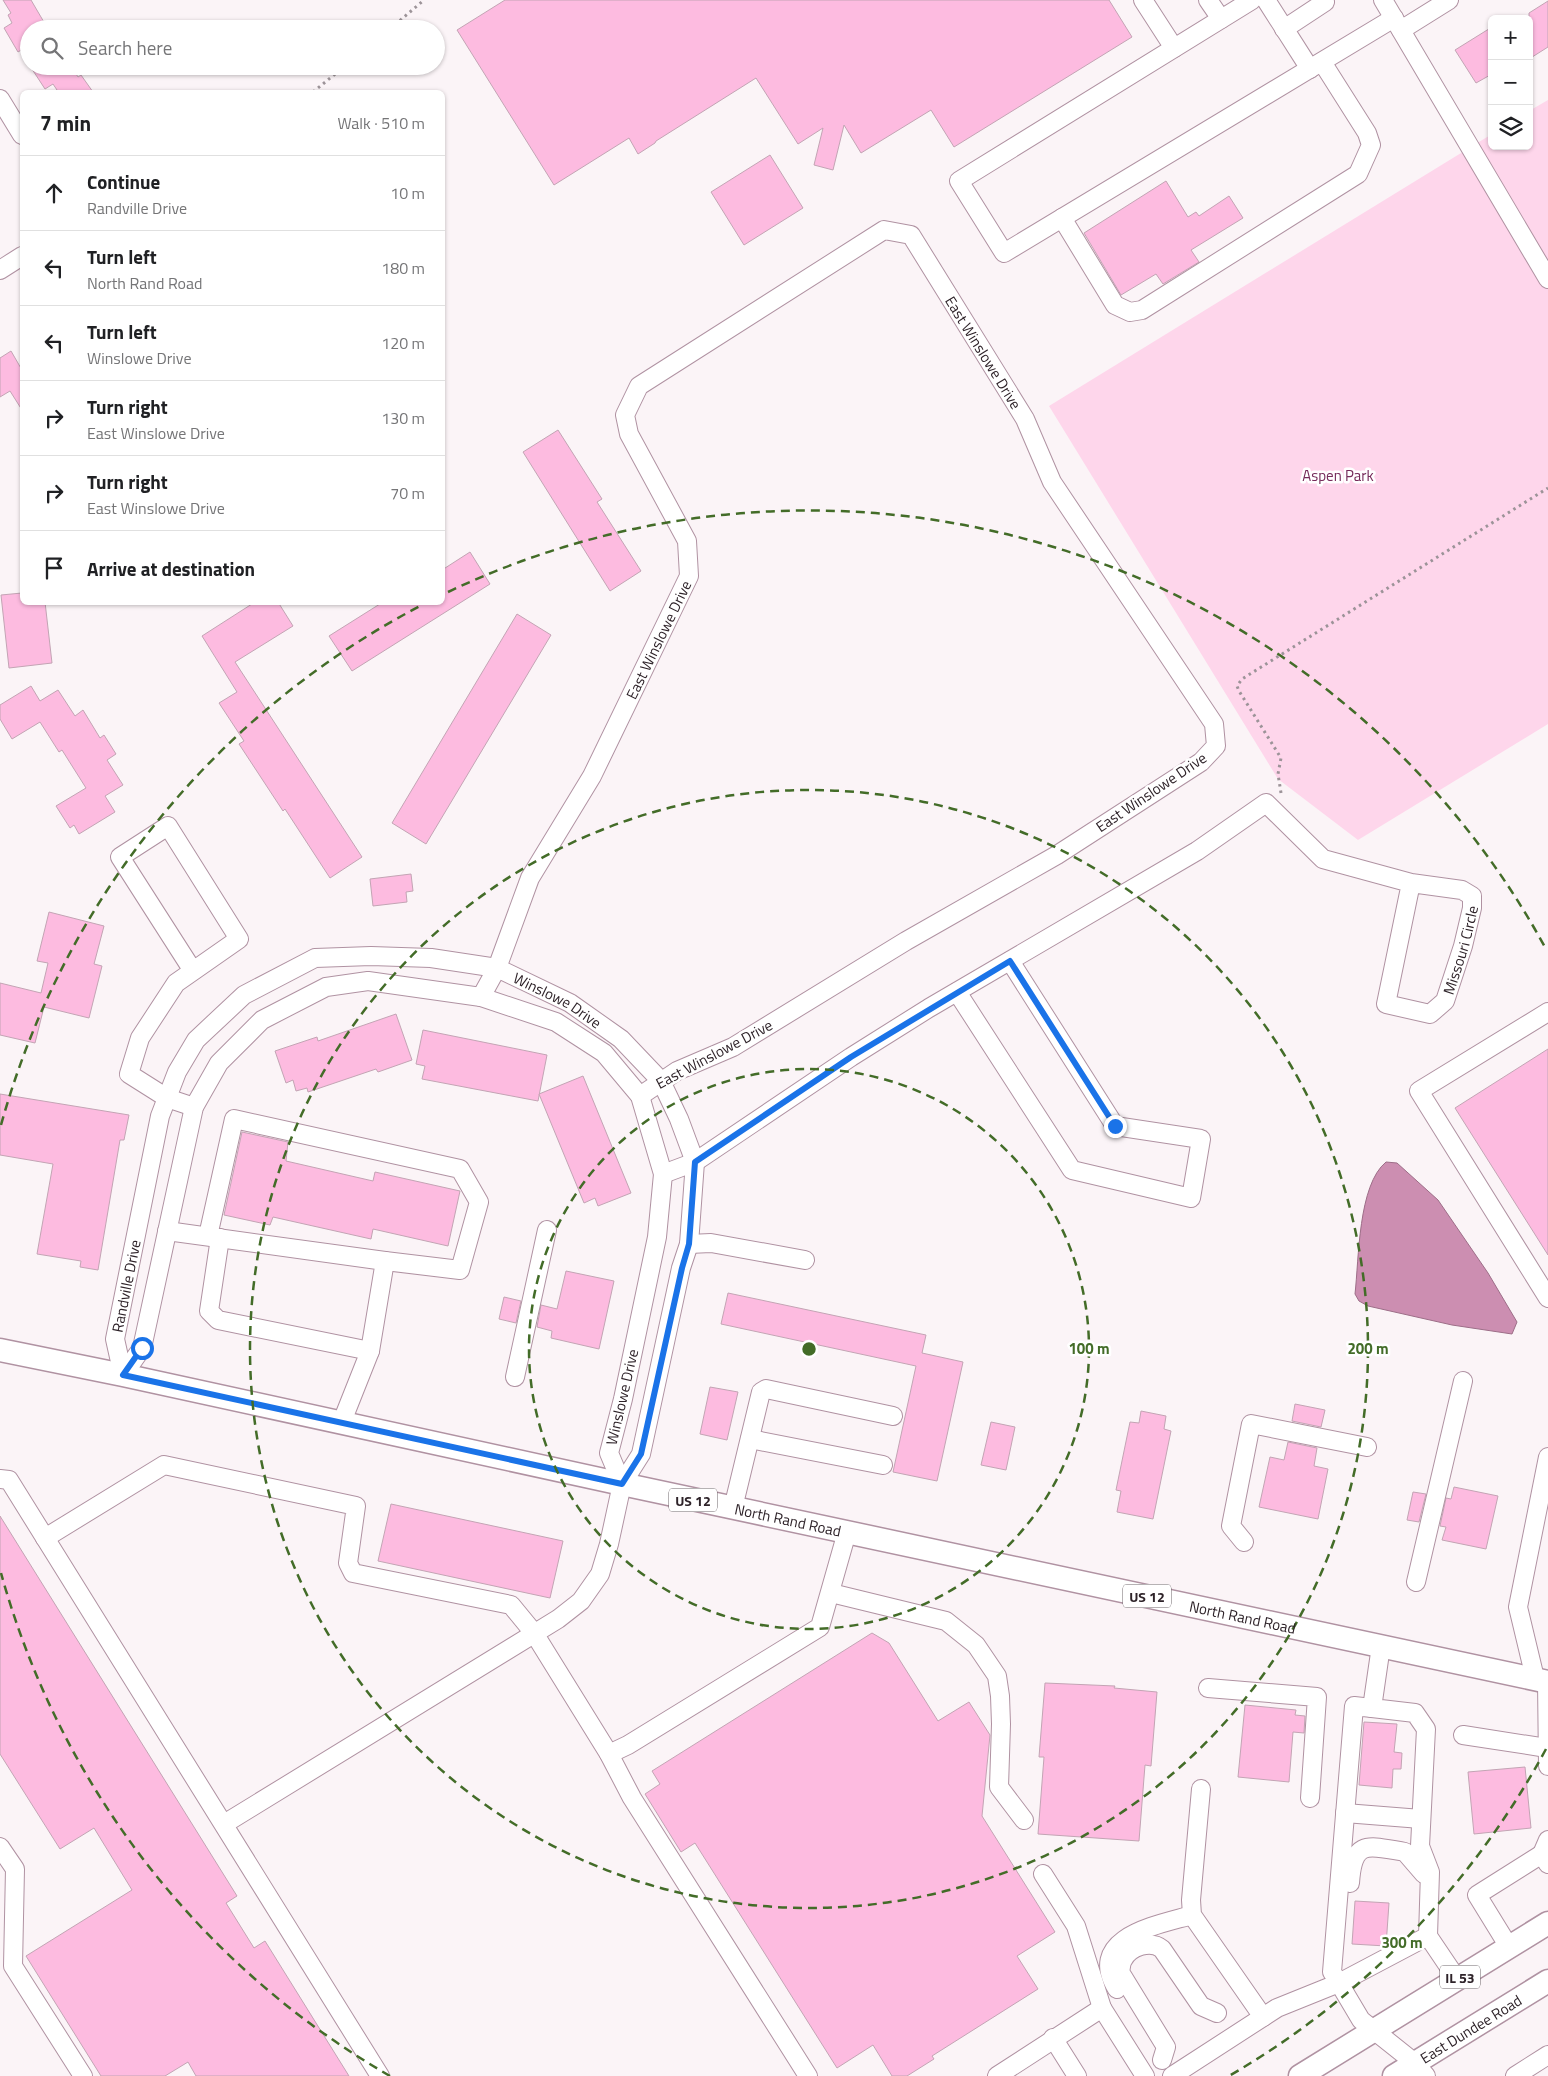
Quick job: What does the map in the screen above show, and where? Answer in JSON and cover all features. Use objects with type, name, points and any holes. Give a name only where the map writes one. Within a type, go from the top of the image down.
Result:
[{"type":"main road","name":"North Rand Road","points":[[0,1350],[1544,1681]]},
{"type":"main road","name":"IL 53","points":[[1300,2076],[1548,1923]]},
{"type":"main road","name":"East Dundee Road","points":[[1394,2076],[1421,2069],[1548,1981]]},
{"type":"street","points":[[1143,0],[1174,48]]},
{"type":"street","points":[[1208,0],[1221,20]]},
{"type":"street","points":[[1252,0],[959,181],[1004,253],[1316,66],[1450,0]]},
{"type":"street","points":[[1062,218],[1115,305],[1130,312],[1142,310],[1358,174],[1371,146],[1368,133],[1284,28],[1266,0]]},
{"type":"street","points":[[1284,28],[1325,2],[1323,0]]},
{"type":"street","points":[[1383,0],[1548,279]]},
{"type":"street","points":[[0,99],[20,132]]},
{"type":"street","name":"East Winslowe Drive","points":[[481,997],[497,968],[530,878],[592,776],[689,576],[687,541],[629,434],[625,415],[639,386],[884,230],[911,235],[1025,418],[1052,482],[1214,724],[1216,746],[1201,762],[1057,855],[906,941],[733,1047],[677,1072],[640,1096]]},
{"type":"street","points":[[0,270],[20,257]]},
{"type":"street","points":[[662,1174],[695,1162],[851,1057],[957,992],[1197,851],[1266,803],[1323,859],[1411,883]]},
{"type":"street","points":[[193,971],[120,857],[168,826],[239,938],[193,971],[176,983],[140,1038],[129,1074],[167,1098],[194,1107]]},
{"type":"street","name":"Missouri Circle","points":[[1411,883],[1462,890],[1472,896],[1472,908],[1463,946],[1445,1001],[1430,1014],[1386,1004],[1411,883]]},
{"type":"street","name":"Winslowe Drive","points":[[315,958],[371,956],[431,958],[497,968],[570,1003],[621,1039],[661,1081],[695,1162],[689,1244],[679,1277],[641,1454],[622,1484]]},
{"type":"street","name":"Randville Drive","points":[[123,1375],[115,1339],[160,1116],[177,1072],[196,1040],[244,994],[315,958]]},
{"type":"street","points":[[957,992],[1072,1170],[1191,1198],[1201,1139],[1115,1126],[1010,961]]},
{"type":"street","name":"Winslowe Drive","points":[[326,987],[368,981],[481,997],[556,1022],[604,1053],[640,1096],[662,1174],[657,1237],[623,1399],[609,1453],[622,1484]]},
{"type":"street","name":"Randville Drive","points":[[123,1375],[142,1348],[194,1107],[219,1063],[262,1020],[326,987]]},
{"type":"street","points":[[1548,1012],[1419,1091],[1548,1298]]},
{"type":"street","points":[[167,1231],[214,1237],[385,1261],[460,1270],[479,1202],[460,1169],[234,1119],[214,1237],[209,1311],[218,1320],[370,1351]]},
{"type":"street","points":[[515,1376],[547,1230]]},
{"type":"street","points":[[689,1244],[711,1243],[805,1260]]},
{"type":"street","points":[[341,1424],[370,1351],[385,1261]]},
{"type":"street","points":[[1416,1582],[1463,1381]]},
{"type":"street","points":[[733,1508],[761,1392],[766,1388],[893,1416]]},
{"type":"street","points":[[1244,1542],[1231,1526],[1251,1424],[1367,1447]]},
{"type":"street","points":[[750,1439],[883,1465]]},
{"type":"street","points":[[1463,1735],[1548,1759],[1544,1681],[1518,1607],[1548,1458]]},
{"type":"street","points":[[44,1538],[164,1465],[356,1506],[348,1563],[354,1573],[511,1605],[534,1633],[609,1754],[632,1798],[808,2076]]},
{"type":"street","points":[[0,1479],[9,1480],[380,2076]]},
{"type":"street","points":[[224,1824],[558,1619],[581,1601],[600,1574],[609,1544],[622,1484]]},
{"type":"street","points":[[609,1754],[628,1745],[820,1627],[847,1532]]},
{"type":"street","points":[[831,1593],[946,1621],[976,1645],[997,1676],[998,1682],[1001,1724],[998,1787],[1024,1820]]},
{"type":"street","points":[[1372,1708],[1382,1646]]},
{"type":"street","points":[[1208,1688],[1316,1697],[1310,1798]]},
{"type":"street","points":[[1421,2069],[1361,2020],[1332,1972],[1354,1706],[1414,1713],[1426,1729],[1420,1846],[1430,1872],[1428,1936],[1457,1979]]},
{"type":"street","points":[[1201,1789],[1191,1900],[1192,1914],[1263,2017]]},
{"type":"street","points":[[1345,1813],[1421,1819]]},
{"type":"street","points":[[1333,1964],[1345,1944],[1351,1868],[1355,1855],[1370,1846],[1405,1852],[1429,1881]]},
{"type":"street","points":[[0,1847],[15,1869],[13,1966],[83,2076]]},
{"type":"street","points":[[1509,1947],[1477,1895],[1546,1853]]},
{"type":"street","points":[[1043,1874],[1076,1926],[1102,2008],[1145,2076]]},
{"type":"street","points":[[1192,1914],[1133,1933],[1120,1943],[1108,1961],[1110,1978],[1172,2076],[1277,2008],[1339,1983],[1428,1936]]},
{"type":"street","points":[[1159,1925],[1232,2037]]},
{"type":"street","points":[[1162,2060],[1166,2047],[1120,1972],[1123,1959],[1131,1950],[1146,1944],[1156,1944],[1162,1948],[1201,2006],[1217,2013]]},
{"type":"street","points":[[997,2076],[1102,2008]]},
{"type":"street","points":[[1054,2038],[1077,2076]]},
{"type":"street","points":[[1515,2076],[1548,2055]]},
{"type":"path","points":[[401,20],[424,0]]},
{"type":"path","points":[[315,90],[334,75]]},
{"type":"path","points":[[1269,806],[1281,793],[1278,774],[1281,758],[1239,691],[1237,686],[1242,679],[1548,488]]},
{"type":"green space","name":"Aspen Park","points":[[1548,100],[1548,724],[1358,840],[1278,779],[1049,406],[1488,136],[1488,150],[1533,150],[1533,109]]},
{"type":"shaded area","points":[[1386,1162],[1397,1163],[1438,1200],[1488,1273],[1517,1322],[1512,1334],[1452,1325],[1368,1306],[1359,1301],[1355,1294],[1359,1243],[1365,1205],[1370,1187],[1377,1173]]},
{"type":"building","points":[[3,0],[31,0],[43,20],[20,20],[20,51],[18,52],[4,28],[12,23],[8,15],[11,13]]},
{"type":"building","points":[[505,0],[1109,0],[1132,37],[954,147],[931,110],[861,153],[844,125],[833,170],[814,165],[823,128],[798,144],[756,78],[638,154],[629,138],[554,185],[457,30]]},
{"type":"building","points":[[1548,1],[1548,47],[1533,56],[1533,15],[1529,15],[1529,13]]},
{"type":"building","points":[[1488,29],[1488,76],[1476,83],[1455,50]]},
{"type":"building","points":[[36,75],[77,75],[78,77],[81,75],[92,90],[57,90],[53,84],[45,89]]},
{"type":"building","points":[[770,155],[803,208],[744,245],[711,192]]},
{"type":"building","points":[[1166,181],[1188,217],[1196,212],[1199,216],[1229,196],[1243,218],[1191,250],[1199,262],[1163,284],[1156,274],[1121,295],[1084,233]]},
{"type":"building","points":[[11,351],[20,367],[20,407],[10,391],[0,397],[0,358]]},
{"type":"building","points":[[558,430],[602,499],[597,502],[641,571],[610,591],[523,452]]},
{"type":"building","points":[[470,552],[490,584],[352,671],[329,636],[378,605],[445,605],[445,568]]},
{"type":"building","points":[[20,593],[20,605],[45,605],[52,663],[9,668],[1,595]]},
{"type":"building","points":[[250,605],[280,605],[293,626],[235,662],[362,857],[330,878],[285,809],[283,811],[239,744],[244,741],[219,703],[237,692],[202,636]]},
{"type":"building","points":[[517,614],[551,635],[426,844],[392,823]]},
{"type":"building","points":[[31,686],[40,701],[58,690],[75,716],[83,710],[100,738],[104,735],[116,754],[107,760],[123,785],[105,796],[115,812],[79,834],[74,825],[70,828],[56,806],[86,788],[62,750],[59,752],[40,722],[12,739],[0,719],[0,705]]},
{"type":"building","points":[[411,874],[413,891],[406,892],[407,902],[373,906],[370,879]]},
{"type":"building","points":[[49,912],[104,926],[94,964],[102,966],[89,1018],[44,1007],[35,1043],[0,1035],[0,983],[41,993],[48,963],[37,961]]},
{"type":"building","points":[[396,1014],[412,1060],[378,1072],[376,1069],[308,1092],[307,1088],[296,1091],[293,1080],[286,1083],[275,1051],[317,1037],[318,1041]]},
{"type":"building","points":[[423,1030],[547,1055],[538,1101],[422,1079],[425,1066],[416,1064]]},
{"type":"building","points":[[1548,1049],[1548,1255],[1455,1108]]},
{"type":"building","points":[[583,1076],[631,1193],[598,1206],[595,1198],[584,1203],[539,1094]]},
{"type":"building","points":[[0,1094],[129,1115],[124,1140],[120,1140],[98,1270],[80,1267],[81,1261],[37,1254],[53,1164],[0,1155]]},
{"type":"building","points":[[242,1132],[288,1142],[286,1161],[373,1181],[375,1172],[460,1191],[448,1246],[373,1229],[371,1239],[273,1217],[270,1225],[224,1215]]},
{"type":"building","points":[[566,1271],[614,1281],[599,1349],[551,1338],[552,1331],[537,1327],[541,1305],[557,1309]]},
{"type":"building","points":[[728,1293],[926,1335],[922,1353],[963,1362],[937,1481],[893,1472],[916,1366],[721,1324]]},
{"type":"building","points":[[504,1297],[521,1301],[516,1323],[499,1319]]},
{"type":"building","points":[[710,1387],[738,1392],[727,1440],[700,1434]]},
{"type":"building","points":[[1295,1404],[1325,1410],[1321,1427],[1292,1421]]},
{"type":"building","points":[[1141,1411],[1166,1416],[1164,1429],[1171,1431],[1153,1519],[1117,1512],[1121,1491],[1116,1490],[1130,1422],[1139,1423]]},
{"type":"building","points":[[991,1422],[1015,1427],[1006,1470],[981,1465]]},
{"type":"building","points":[[1288,1442],[1317,1448],[1314,1466],[1328,1469],[1318,1519],[1259,1507],[1270,1457],[1284,1460]]},
{"type":"building","points":[[1454,1487],[1498,1496],[1486,1549],[1442,1540],[1446,1527],[1440,1526],[1446,1498],[1451,1499]]},
{"type":"building","points":[[1413,1492],[1426,1494],[1419,1522],[1407,1520]]},
{"type":"building","points":[[391,1504],[563,1541],[550,1598],[378,1561]]},
{"type":"building","points":[[0,1516],[237,1896],[226,1903],[254,1948],[265,1941],[349,2076],[196,2076],[188,2062],[165,2076],[101,2076],[26,1956],[132,1890],[94,1828],[60,1849],[0,1754]]},
{"type":"building","points":[[872,1633],[889,1643],[938,1721],[969,1702],[990,1735],[982,1816],[1055,1932],[1017,1956],[1038,1989],[932,2056],[934,2059],[907,2076],[892,2076],[873,2045],[837,2068],[695,1843],[681,1852],[645,1794],[660,1784],[652,1771]]},
{"type":"building","points":[[1045,1683],[1115,1686],[1114,1688],[1157,1692],[1151,1766],[1145,1765],[1139,1841],[1038,1834],[1044,1757],[1039,1757]]},
{"type":"building","points":[[1245,1705],[1296,1710],[1295,1715],[1305,1716],[1304,1733],[1293,1732],[1289,1782],[1238,1777]]},
{"type":"building","points":[[1364,1722],[1397,1724],[1394,1752],[1402,1753],[1401,1769],[1393,1769],[1392,1788],[1359,1785]]},
{"type":"building","points":[[1525,1767],[1531,1828],[1474,1834],[1468,1772]]},
{"type":"building","points":[[1355,1901],[1389,1903],[1386,1946],[1352,1944]]},
{"type":"route","points":[[142,1348],[123,1375],[622,1484],[641,1454],[689,1244],[695,1162],[851,1057],[929,1008],[1010,961],[1115,1126]]}]
